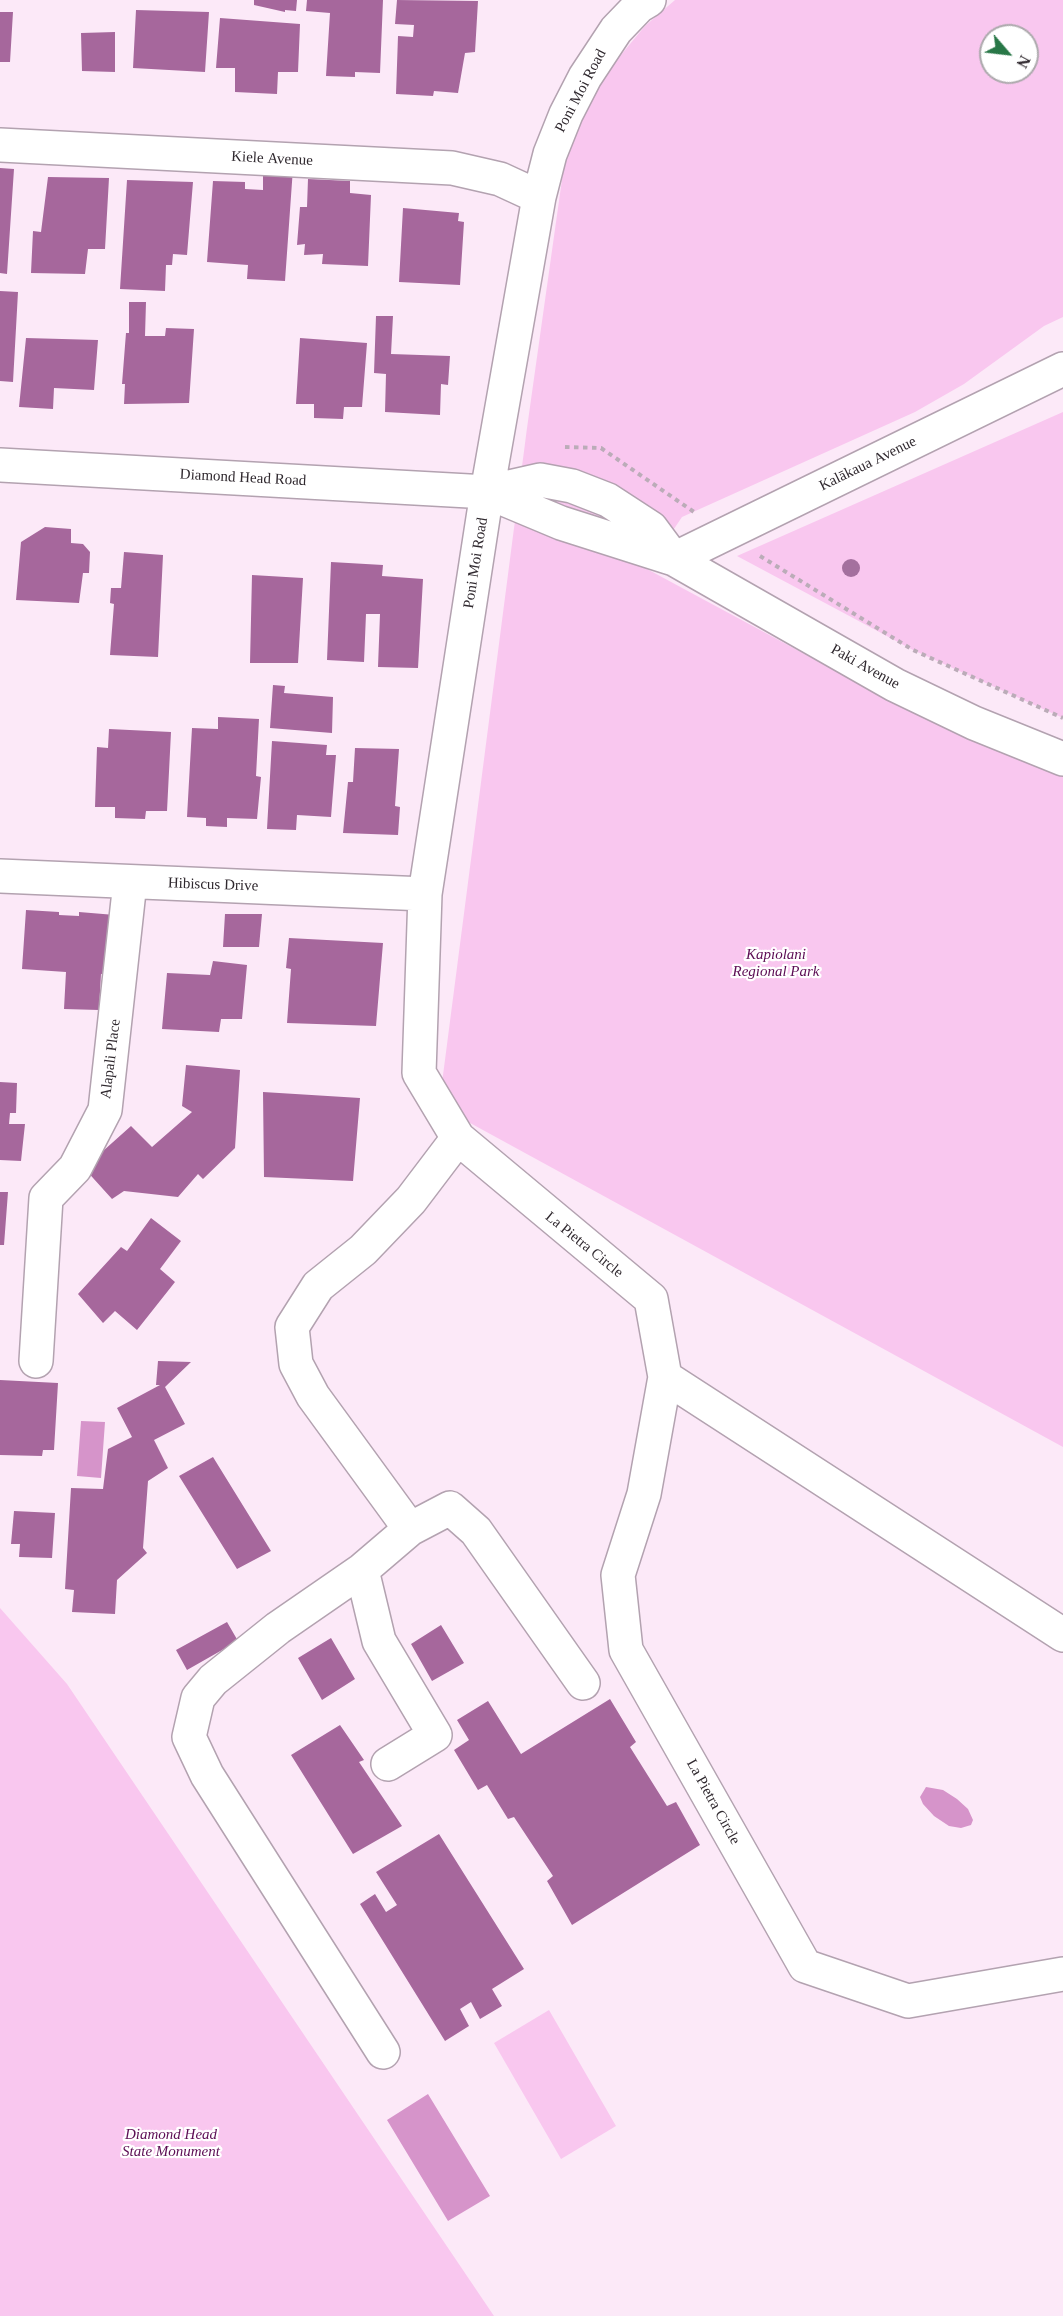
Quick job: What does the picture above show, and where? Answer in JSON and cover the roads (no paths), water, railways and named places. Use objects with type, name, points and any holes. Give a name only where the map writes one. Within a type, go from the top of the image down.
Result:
[{"type":"street","name":"Poni Moi Road","points":[[458,1138],[419,1073],[426,894],[487,492],[539,197],[550,154],[566,114],[616,30],[644,3]]},
{"type":"street","name":"Kiele Avenue","points":[[0,145],[452,168],[500,179],[539,197]]},
{"type":"street","name":"Kalākaua Avenue","points":[[674,559],[1063,369]]},
{"type":"street","name":"Diamond Head Road","points":[[0,465],[487,492]]},
{"type":"street","name":"Paki Avenue","points":[[487,492],[540,480],[572,486],[608,500],[651,528],[674,559],[895,685],[1063,759]]},
{"type":"street","name":"Hibiscus Drive","points":[[0,876],[426,894]]},
{"type":"street","name":"Alapali Place","points":[[36,1361],[46,1198],[75,1168],[105,1110],[129,882]]},
{"type":"street","name":"La Pietra Circle","points":[[458,1138],[651,1299],[665,1377],[645,1494],[618,1575],[626,1650],[805,1966],[908,2001],[1063,1974]]},
{"type":"street","points":[[410,1528],[313,1396],[296,1364],[292,1327],[318,1286],[363,1250],[411,1200],[458,1138]]},
{"type":"street","points":[[665,1377],[1063,1635]]},
{"type":"street","points":[[382,2052],[207,1775],[189,1737],[198,1698],[213,1680],[278,1628],[362,1570],[410,1528],[450,1508],[476,1531],[583,1683]]},
{"type":"street","points":[[362,1570],[379,1641],[435,1735],[388,1764]]},
{"type":"park label","name":"Kapiolani Regional Park","points":[[776,964]]},
{"type":"park label","name":"Diamond Head State Monument","points":[[171,2144]]}]
